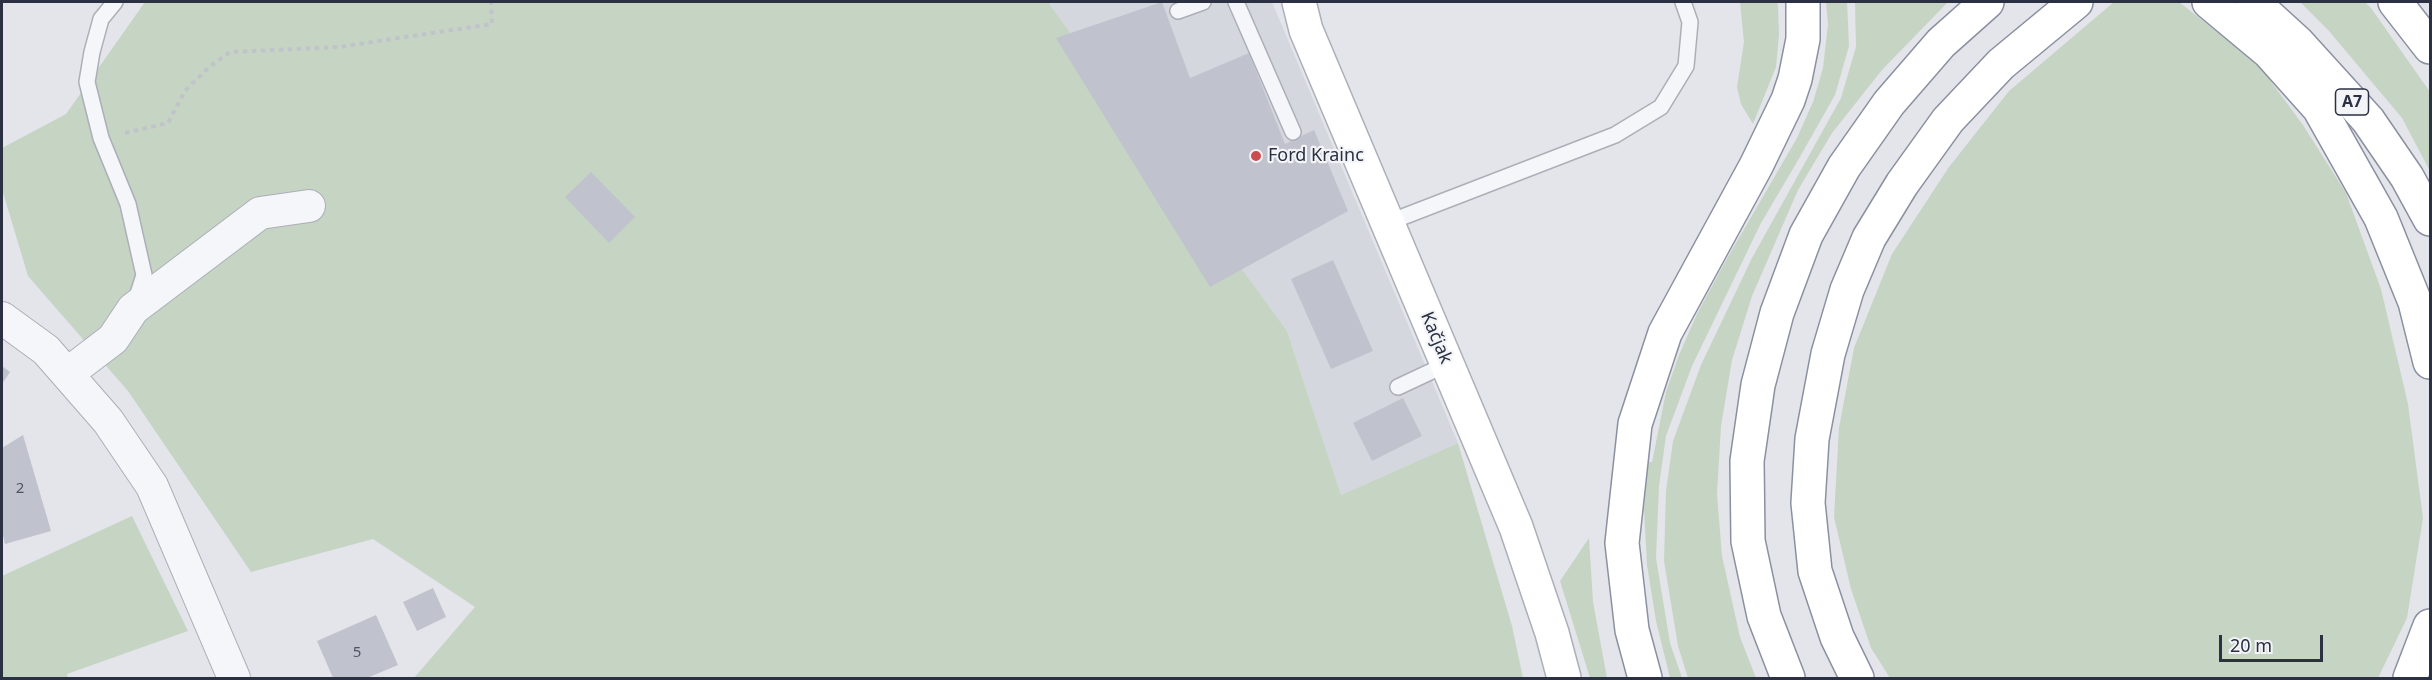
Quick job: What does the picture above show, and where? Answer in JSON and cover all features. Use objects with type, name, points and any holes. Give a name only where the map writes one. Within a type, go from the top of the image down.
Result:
[{"type":"main road","name":"Kačjak","points":[[1299,2],[1306,30],[1516,527],[1552,633],[1564,678]]},
{"type":"main road","points":[[1645,678],[1632,630],[1622,543],[1635,423],[1665,333],[1756,166],[1788,100],[1803,39],[1803,2]]},
{"type":"main road","points":[[1788,678],[1764,616],[1748,541],[1747,461],[1758,385],[1777,313],[1806,235],[1844,167],[1889,103],[1941,43],[1987,2]]},
{"type":"main road","points":[[1857,678],[1837,637],[1815,571],[1808,503],[1812,439],[1828,354],[1847,290],[1869,238],[1902,184],[1948,120],[2001,64],[2076,2]]},
{"type":"main road","points":[[2209,2],[2269,52],[2319,108],[2381,218],[2415,302],[2430,362]]},
{"type":"main road","name":"A7","points":[[2253,2],[2298,43],[2368,120],[2407,177],[2430,219]]},
{"type":"main road","points":[[2395,2],[2430,47]]},
{"type":"main road","points":[[2410,678],[2430,626]]},
{"type":"street","points":[[67,374],[113,339],[133,309],[260,213],[309,206]]},
{"type":"street","points":[[2,318],[46,350],[108,420],[152,486],[234,678]]},
{"type":"lane","points":[[114,2],[101,19],[87,82],[101,138],[128,204],[144,275],[133,309]]},
{"type":"lane","points":[[1178,11],[1203,2]]},
{"type":"lane","points":[[1236,2],[1293,132]]},
{"type":"lane","points":[[1387,223],[1615,135],[1661,107],[1686,66],[1690,22],[1683,2]]},
{"type":"lane","points":[[1398,387],[1447,364]]},
{"type":"path","points":[[101,138],[168,123],[185,91],[209,67],[230,52],[339,47],[492,24],[491,2]]},
{"type":"shaded area","points":[[1048,2],[1272,2],[1458,443],[1341,495],[1287,331]]},
{"type":"green space","points":[[145,2],[1048,2],[1287,331],[1341,495],[1458,443],[1512,626],[1523,678],[414,678],[475,607],[373,539],[251,572],[128,391],[28,276],[2,189],[2,148],[66,114]]},
{"type":"green space","points":[[1740,2],[1777,2],[1778,6],[1779,35],[1776,67],[1753,124],[1741,104],[1737,87],[1744,42]]},
{"type":"green space","points":[[1826,2],[1847,2],[1849,46],[1835,95],[1761,223],[1692,366],[1666,436],[1659,486],[1656,558],[1670,643],[1682,678],[1670,678],[1656,621],[1647,565],[1644,509],[1648,462],[1652,462],[1666,392],[1697,314],[1797,138],[1813,102],[1823,68],[1828,24]]},
{"type":"green space","points":[[1855,2],[1948,2],[1882,70],[1832,133],[1798,190],[1752,296],[1732,360],[1721,426],[1717,494],[1722,556],[1740,637],[1756,678],[1688,678],[1678,646],[1664,561],[1666,491],[1673,441],[1701,365],[1752,258],[1841,98],[1856,47]]},
{"type":"green space","points":[[2114,2],[2179,2],[2258,64],[2303,125],[2346,193],[2381,289],[2408,404],[2423,518],[2407,618],[2378,678],[1890,678],[1871,648],[1851,589],[1834,517],[1839,428],[1854,348],[1892,254],[1949,167],[2009,91]]},
{"type":"green space","points":[[2300,2],[2365,2],[2371,8],[2430,92],[2430,171],[2402,118],[2329,31]]},
{"type":"green space","points":[[132,516],[188,631],[67,674],[68,678],[2,678],[2,576]]},
{"type":"green space","points":[[1589,538],[1593,602],[1607,678],[1590,678],[1560,581]]},
{"type":"building","points":[[1162,2],[1190,78],[1249,53],[1285,144],[1314,130],[1348,211],[1210,287],[1056,38]]},
{"type":"building","points":[[591,172],[635,217],[609,243],[565,197]]},
{"type":"building","points":[[1333,260],[1373,351],[1331,369],[1291,279]]},
{"type":"building","points":[[2,366],[10,372],[2,384]]},
{"type":"building","points":[[1403,398],[1422,436],[1372,461],[1353,423]]},
{"type":"building","points":[[23,435],[51,531],[5,544],[2,531],[2,448]]},
{"type":"building","points":[[433,588],[446,617],[417,631],[403,602]]},
{"type":"building","points":[[376,615],[398,665],[367,678],[333,678],[317,641]]},
{"type":"place","name":"Ford Krainc","points":[[1256,156]]}]
